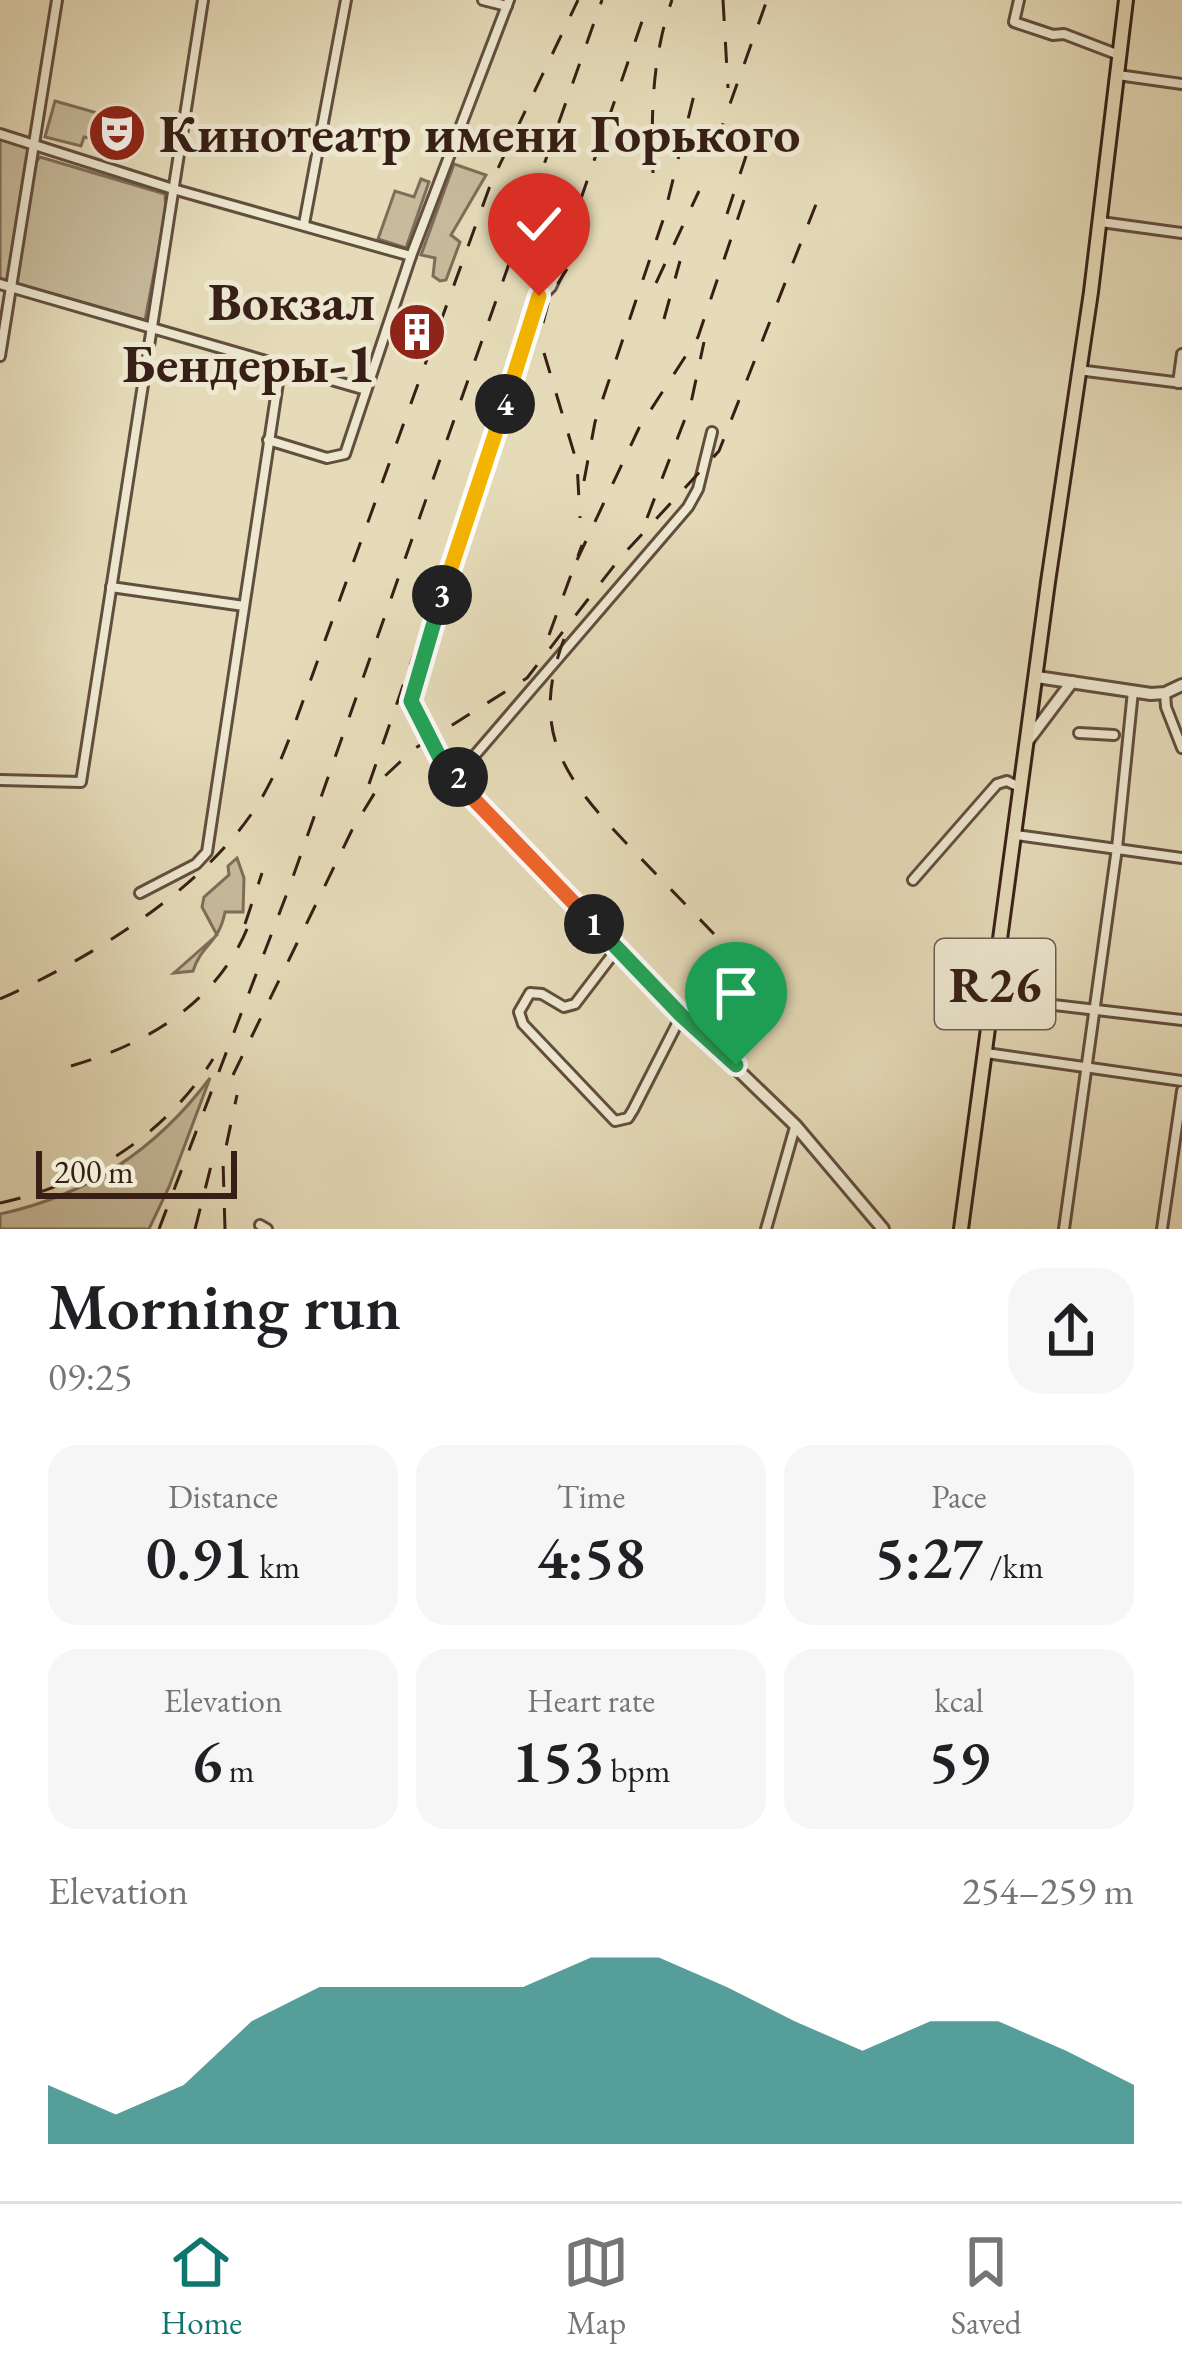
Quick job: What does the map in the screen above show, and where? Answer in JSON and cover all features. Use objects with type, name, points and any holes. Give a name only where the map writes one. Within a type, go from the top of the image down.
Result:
[{"type":"main road","name":"R26","points":[[963,1229],[1126,0]]},
{"type":"street","points":[[0,356],[57,0]]},
{"type":"street","points":[[0,780],[81,782],[202,0]]},
{"type":"street","points":[[304,224],[346,0]]},
{"type":"street","points":[[268,440],[326,458],[341,457],[411,256],[508,3],[483,0]]},
{"type":"street","points":[[1019,0],[1014,22],[1119,55]]},
{"type":"street","points":[[1117,74],[1182,84]]},
{"type":"street","points":[[0,134],[411,256]]},
{"type":"street","points":[[1099,222],[1182,233]]},
{"type":"street","points":[[560,268],[551,287],[536,302],[411,693],[412,707],[440,758],[466,791],[681,1015],[795,1125],[883,1229]]},
{"type":"street","points":[[0,284],[366,390]]},
{"type":"street","points":[[1078,370],[1180,383],[1182,354]]},
{"type":"street","points":[[140,892],[196,864],[206,852],[280,363]]},
{"type":"street","points":[[457,776],[688,507],[698,490],[712,432]]},
{"type":"street","points":[[111,587],[244,606]]},
{"type":"street","points":[[1037,677],[1133,692],[1165,693],[1182,685]]},
{"type":"street","points":[[1029,739],[1072,682]]},
{"type":"street","points":[[1064,1229],[1117,848],[1133,692]]},
{"type":"street","points":[[1165,693],[1182,748]]},
{"type":"street","points":[[1078,733],[1114,735]]},
{"type":"street","points":[[913,880],[997,784],[1006,781],[1022,789]]},
{"type":"street","points":[[1016,835],[1182,858]]},
{"type":"street","points":[[617,948],[570,1007],[530,993],[520,1006],[524,1024],[615,1121],[628,1118],[633,1110],[681,1015]]},
{"type":"street","points":[[994,998],[1182,1020]]},
{"type":"street","points":[[986,1052],[1182,1081]]},
{"type":"street","points":[[1162,1229],[1182,1091]]},
{"type":"street","points":[[766,1229],[795,1125]]},
{"type":"shaded area","points":[[55,101],[101,114],[93,139],[84,137],[81,146],[45,137]]},
{"type":"shaded area","points":[[0,138],[25,145],[32,157],[12,288],[0,284]]},
{"type":"shaded area","points":[[40,157],[165,194],[166,211],[145,320],[16,284],[35,163]]},
{"type":"shaded area","points":[[454,164],[486,175],[451,235],[460,242],[446,280],[440,281],[433,276],[435,258],[421,255]]},
{"type":"shaded area","points":[[421,179],[429,182],[406,248],[378,239],[395,191],[414,197]]},
{"type":"shaded area","points":[[237,858],[244,878],[243,912],[225,912],[217,934],[202,907],[204,897],[229,875],[228,866]]},
{"type":"shaded area","points":[[215,937],[193,971],[174,973]]},
{"type":"shaded area","points":[[210,1078],[149,1229],[0,1229],[0,1214],[62,1195],[118,1166],[167,1127]]},
{"type":"railway","points":[[0,999],[103,945],[169,898],[227,845],[262,797],[291,734],[491,183],[578,0]]},
{"type":"railway","points":[[159,1229],[289,888],[602,0]]},
{"type":"railway","points":[[653,173],[654,85],[672,0]]},
{"type":"railway","points":[[723,0],[728,88]]},
{"type":"railway","points":[[716,143],[767,0]]},
{"type":"railway","points":[[548,278],[576,213],[648,4]]},
{"type":"railway","points":[[584,481],[595,422],[663,220],[696,87]]},
{"type":"railway","points":[[727,214],[746,156]]},
{"type":"railway","points":[[233,1075],[352,830],[385,776],[414,749],[527,678],[620,558],[719,451],[822,189]]},
{"type":"railway","points":[[656,283],[699,191]]},
{"type":"railway","points":[[577,560],[639,428],[698,337],[744,200]]},
{"type":"railway","points":[[664,319],[680,261]]},
{"type":"railway","points":[[543,323],[550,296],[567,269]]},
{"type":"railway","points":[[647,518],[691,403],[704,342]]},
{"type":"railway","points":[[544,353],[577,463],[580,518]]},
{"type":"railway","points":[[369,784],[477,472]]},
{"type":"railway","points":[[549,635],[582,545]]},
{"type":"railway","points":[[564,639],[550,702],[560,754],[588,800],[714,934]]},
{"type":"railway","points":[[245,924],[262,873]]},
{"type":"railway","points":[[71,1066],[131,1044],[184,1011],[226,967],[254,910]]},
{"type":"railway","points":[[0,1203],[63,1183],[121,1153],[172,1111],[213,1059]]},
{"type":"railway","points":[[225,1229],[223,1161],[237,1095]]},
{"type":"railway","points":[[195,1229],[211,1166]]},
{"type":"place","name":"Кинотеатр имени Горького","points":[[117,133]]},
{"type":"place","name":"Вокзал Бендеры-1","points":[[417,332]]},
{"type":"route","points":[[539,296],[418,668],[412,707],[440,758],[466,791],[681,1015],[736,1065]]}]
